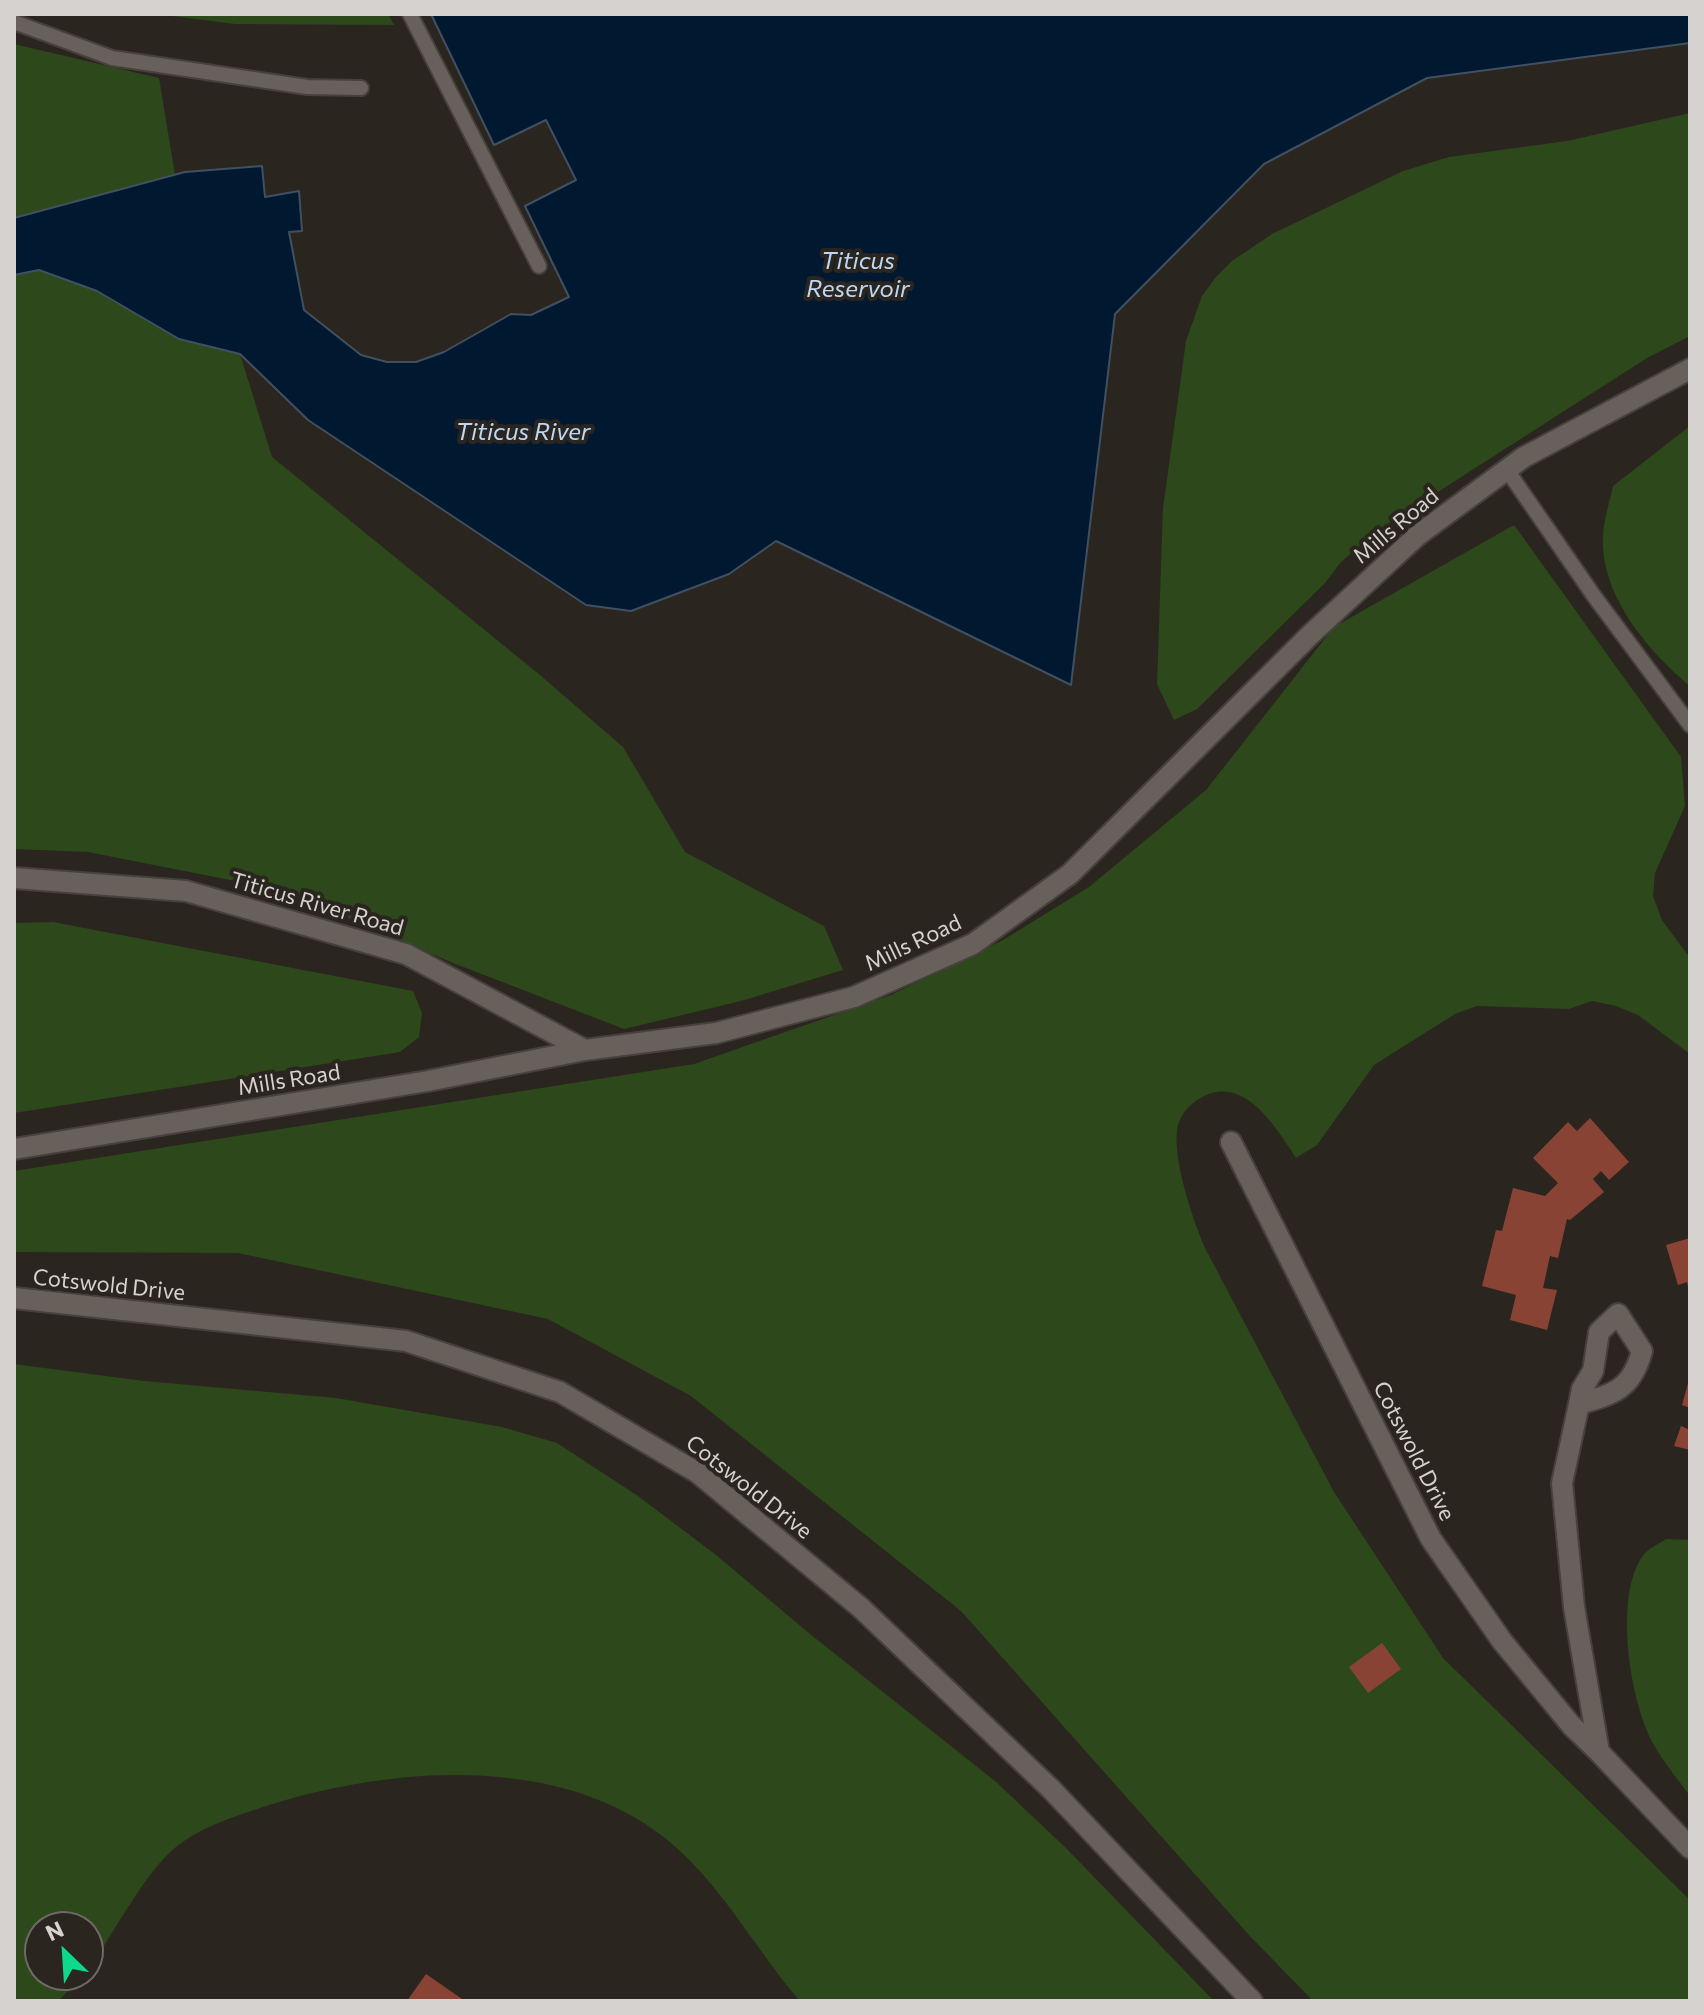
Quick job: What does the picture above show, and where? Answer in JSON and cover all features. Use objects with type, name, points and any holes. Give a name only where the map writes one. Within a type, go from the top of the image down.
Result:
[{"type":"street","name":"Mills Road","points":[[14,1149],[428,1081],[585,1050],[716,1033],[854,997],[973,944],[1070,874],[1418,535],[1524,457],[1690,369]]},
{"type":"street","name":"Titicus River Road","points":[[14,878],[186,891],[406,954],[585,1050]]},
{"type":"street","name":"Cotswold Drive","points":[[1231,1142],[1431,1539],[1502,1641],[1571,1725],[1690,1848]]},
{"type":"street","name":"Cotswold Drive","points":[[14,1298],[406,1341],[560,1392],[698,1473],[861,1608],[1051,1789],[1252,2001]]},
{"type":"street","points":[[1579,1404],[1562,1483],[1574,1607],[1599,1752]]},
{"type":"lane","points":[[410,14],[539,266]]},
{"type":"lane","points":[[14,22],[112,58],[307,87],[361,88]]},
{"type":"lane","points":[[1507,470],[1594,596],[1690,725]]},
{"type":"green space","points":[[157,14],[388,14],[394,25],[235,24]]},
{"type":"green space","points":[[14,44],[159,78],[175,175],[14,218]]},
{"type":"green space","points":[[1690,113],[1690,336],[1647,358],[1380,529],[1341,562],[1325,583],[1197,709],[1174,720],[1157,684],[1163,508],[1186,341],[1202,296],[1216,277],[1232,261],[1272,234],[1403,171],[1449,157],[1567,141]]},
{"type":"green space","points":[[39,270],[97,291],[179,339],[240,354],[272,457],[540,675],[623,747],[685,852],[824,926],[843,970],[741,1001],[624,1029],[453,963],[286,891],[88,852],[14,849],[14,275]]},
{"type":"green space","points":[[1690,426],[1690,686],[1658,656],[1629,619],[1609,578],[1603,534],[1613,486]]},
{"type":"green space","points":[[1514,525],[1681,757],[1685,806],[1655,873],[1653,896],[1662,920],[1690,958],[1690,1054],[1638,1015],[1616,1006],[1592,1001],[1569,1009],[1477,1006],[1455,1014],[1374,1065],[1317,1145],[1296,1158],[1256,1106],[1228,1092],[1213,1093],[1197,1100],[1184,1113],[1177,1130],[1178,1158],[1190,1207],[1206,1250],[1334,1492],[1443,1658],[1690,1900],[1690,2001],[1313,2001],[1248,1934],[961,1611],[691,1396],[548,1319],[238,1253],[14,1252],[14,1171],[694,1064],[891,995],[1003,940],[1089,887],[1206,790],[1334,627]]},
{"type":"green space","points":[[53,922],[413,991],[422,1013],[419,1037],[400,1052],[14,1113],[14,923]]},
{"type":"green space","points":[[14,1364],[144,1381],[336,1398],[502,1427],[557,1443],[638,1496],[716,1555],[995,1781],[1067,1849],[1214,2001],[800,2001],[720,1895],[665,1838],[622,1810],[574,1791],[523,1780],[470,1775],[363,1783],[311,1793],[207,1828],[164,1858],[104,1946],[104,1911],[24,1911],[24,1991],[68,1991],[58,2001],[14,2001]]},
{"type":"green space","points":[[1666,1539],[1690,1540],[1690,1796],[1658,1752],[1645,1727],[1628,1648],[1629,1594],[1635,1571],[1645,1553]]},
{"type":"water","name":"Titicus Reservoir","points":[[431,14],[1690,14],[1690,43],[1427,78],[1264,164],[1115,314],[1071,685],[776,541],[729,574],[631,611],[586,605],[308,420],[240,354],[179,339],[97,291],[39,270],[14,275],[14,218],[185,172],[262,166],[265,197],[299,191],[302,231],[289,232],[304,310],[361,355],[387,362],[416,362],[444,352],[511,314],[531,315],[569,297],[525,206],[576,180],[546,120],[494,145]]},
{"type":"building","points":[[1590,1118],[1629,1162],[1609,1180],[1601,1171],[1593,1179],[1604,1192],[1570,1220],[1567,1219],[1558,1258],[1550,1256],[1543,1288],[1557,1290],[1547,1330],[1510,1320],[1516,1295],[1482,1286],[1496,1230],[1502,1231],[1513,1188],[1545,1196],[1558,1183],[1533,1158],[1568,1122],[1577,1131]]},
{"type":"building","points":[[1690,1238],[1689,1291],[1687,1282],[1678,1285],[1666,1245]]},
{"type":"building","points":[[1690,1376],[1690,1408],[1682,1405]]},
{"type":"building","points":[[1681,1426],[1690,1430],[1690,1450],[1674,1446]]},
{"type":"building","points":[[1382,1643],[1401,1669],[1368,1693],[1349,1667]]},
{"type":"building","points":[[426,1974],[465,2001],[407,2001]]},
{"type":"water label","name":"Titicus River","points":[[523,432]]}]
